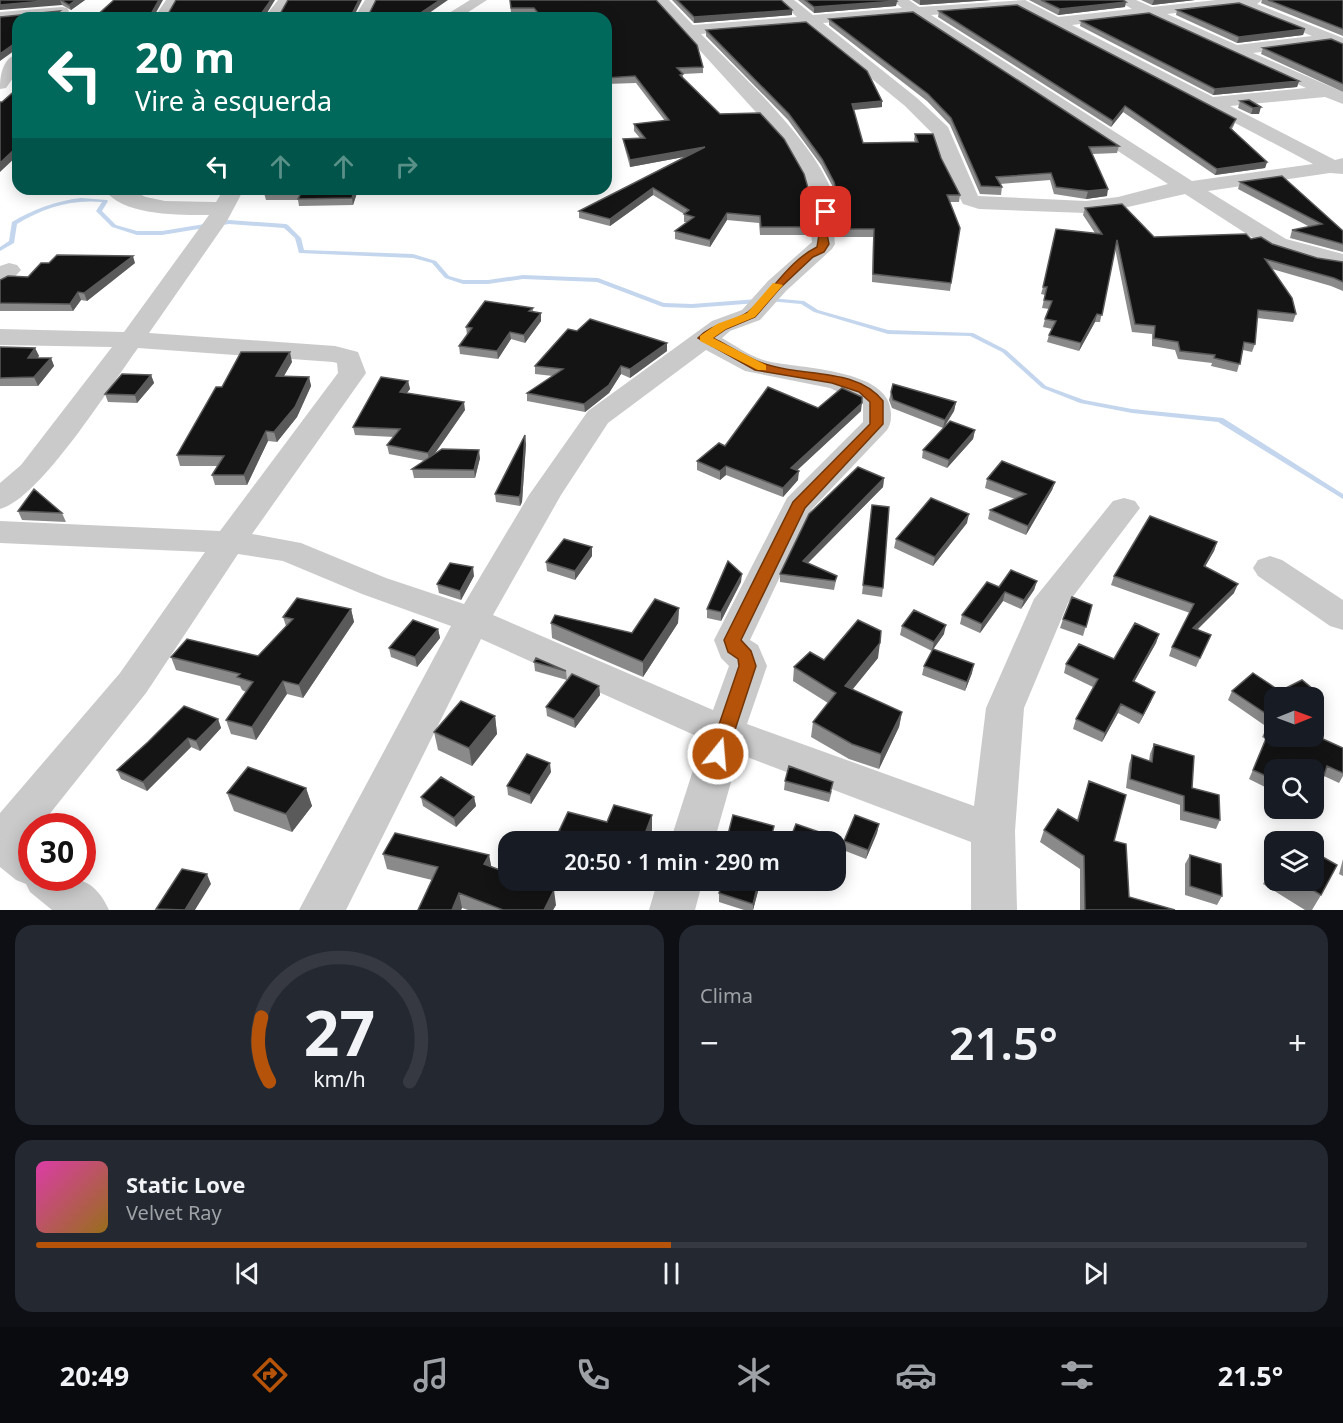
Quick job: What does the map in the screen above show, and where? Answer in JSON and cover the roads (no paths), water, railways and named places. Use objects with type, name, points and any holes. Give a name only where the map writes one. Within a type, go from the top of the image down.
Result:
[{"type":"street","points":[[276,12],[285,0]]},
{"type":"street","points":[[459,12],[480,0]]},
{"type":"street","points":[[322,910],[472,620],[545,495],[598,417],[722,326],[751,315],[777,286],[824,244],[822,234],[826,212],[816,180],[793,141],[660,0]]},
{"type":"street","points":[[785,0],[812,19],[911,102],[941,131],[952,164],[970,200],[1086,207],[1119,203],[1163,191],[1339,167]]},
{"type":"street","points":[[899,0],[1077,118],[1278,244],[1323,258],[1343,261]]},
{"type":"street","points":[[1125,0],[1338,94]]},
{"type":"street","points":[[1056,22],[1256,0]]},
{"type":"street","points":[[1237,1],[1339,39]]},
{"type":"street","points":[[688,30],[1016,2],[1339,167]]},
{"type":"street","points":[[42,12],[63,10]]},
{"type":"street","points":[[1235,50],[1339,39]]},
{"type":"street","points":[[0,84],[12,67]]},
{"type":"street","points":[[1213,102],[1338,94]]},
{"type":"street","points":[[122,195],[130,201],[155,207],[227,199]]},
{"type":"street","points":[[0,499],[32,472],[200,246],[227,199]]},
{"type":"street","points":[[0,337],[131,340],[335,354],[350,358],[352,373],[229,542],[134,683],[8,848]]},
{"type":"street","points":[[695,831],[725,732],[748,666],[745,655],[734,648],[732,640],[798,506],[877,424],[877,401],[863,389],[834,380],[760,367],[704,338]]},
{"type":"street","points":[[994,910],[993,831],[1005,708],[1052,599],[1124,508]]},
{"type":"street","points":[[0,532],[229,542],[289,551],[374,586],[472,620],[725,732],[993,831]]},
{"type":"street","points":[[1270,568],[1343,617]]},
{"type":"street","points":[[62,891],[86,910]]},
{"type":"street","points":[[672,910],[678,891]]},
{"type":"waterway","points":[[0,249],[12,242],[14,223],[24,217],[46,207],[69,201],[93,200],[105,201],[99,211],[114,226],[137,233],[162,233],[229,222],[286,226],[298,238],[301,252],[413,256],[434,262],[447,277],[463,282],[488,282],[523,277],[598,280],[663,305],[692,306],[758,301]]},
{"type":"waterway","points":[[770,300],[802,302],[816,311],[888,332],[971,334],[1004,351],[1044,387],[1082,402],[1132,411],[1220,420],[1343,497]]}]
